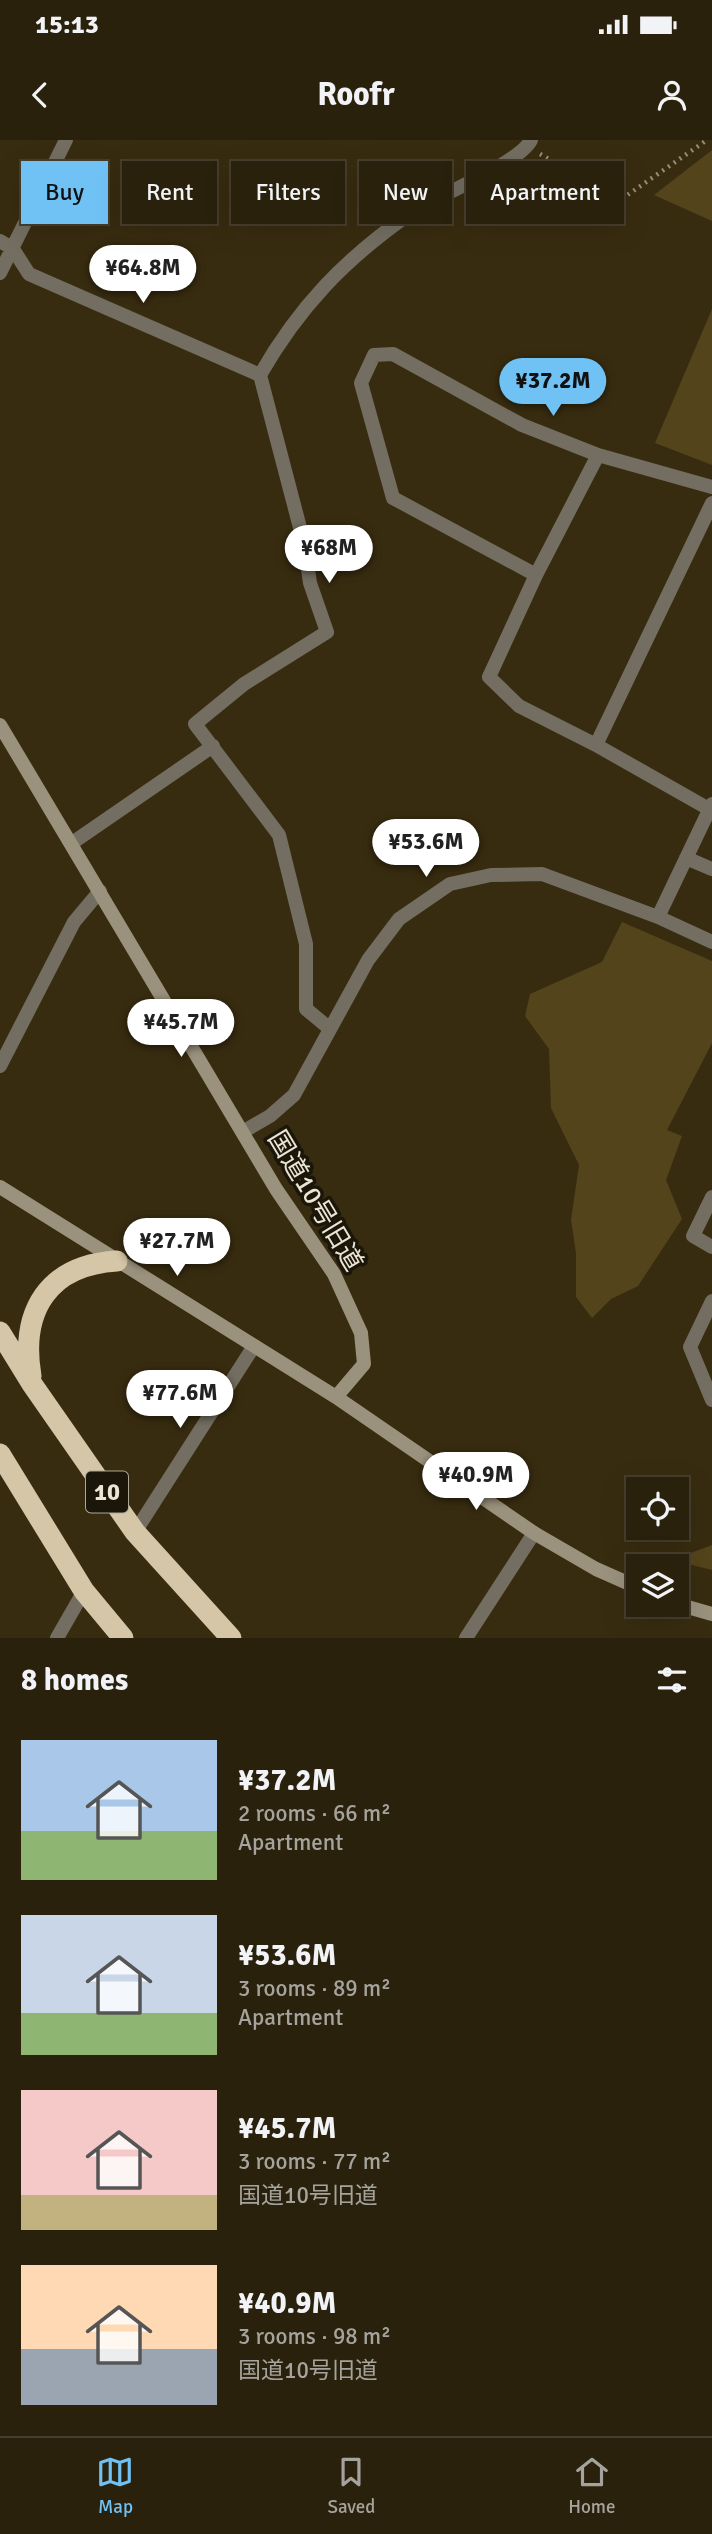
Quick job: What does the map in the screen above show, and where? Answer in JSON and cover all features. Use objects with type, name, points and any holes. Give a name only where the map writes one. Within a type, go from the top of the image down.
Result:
[{"type":"highway","points":[[32,1384],[28,1332],[36,1308],[50,1287],[70,1272],[93,1263],[117,1261]]},
{"type":"highway","name":"10","points":[[0,1332],[32,1384],[135,1532],[231,1638]]},
{"type":"highway","points":[[0,1454],[84,1591],[123,1638]]},
{"type":"street","points":[[0,273],[7,245],[66,140]]},
{"type":"street","points":[[329,1028],[306,1009],[306,944],[279,835],[195,724],[244,684],[327,632],[310,583],[304,543],[260,375],[286,330],[338,270],[410,213],[458,188],[525,142]]},
{"type":"street","points":[[7,245],[29,274],[260,375]]},
{"type":"street","points":[[536,575],[393,498],[361,383],[374,355],[393,354],[522,425],[598,455],[712,487]]},
{"type":"street","points":[[598,455],[536,575],[489,677],[519,706],[711,807],[658,917]]},
{"type":"street","points":[[596,745],[712,503]]},
{"type":"street","name":"国道10号旧道","points":[[0,725],[244,1131],[276,1189],[334,1274],[361,1332],[364,1364],[336,1397]]},
{"type":"street","points":[[72,843],[213,746]]},
{"type":"street","points":[[686,858],[712,869]]},
{"type":"street","points":[[244,1131],[270,1116],[294,1095],[368,960],[399,919],[450,884],[491,875],[542,874],[658,917],[712,943]]},
{"type":"street","points":[[0,1066],[74,922],[100,891]]},
{"type":"street","points":[[0,1187],[336,1397],[534,1533],[596,1569],[626,1582]]},
{"type":"street","points":[[712,1197],[692,1236],[712,1247]]},
{"type":"street","points":[[712,1301],[690,1347],[712,1401]]},
{"type":"street","points":[[135,1532],[254,1346]]},
{"type":"street","points":[[466,1638],[534,1533]]},
{"type":"street","points":[[57,1638],[84,1591]]},
{"type":"street","points":[[689,1607],[712,1614]]},
{"type":"path","points":[[525,142],[568,170],[626,197],[707,140]]},
{"type":"shaded area","points":[[712,150],[712,221],[654,195]]},
{"type":"shaded area","points":[[712,309],[712,465],[655,443]]},
{"type":"shaded area","points":[[622,922],[712,961],[712,1043],[667,1130],[682,1136],[666,1180],[682,1219],[638,1286],[611,1299],[592,1318],[576,1297],[576,1253],[571,1220],[579,1165],[551,1108],[549,1049],[525,1016],[530,994],[602,962]]},
{"type":"shaded area","points":[[712,1545],[712,1570],[689,1564],[688,1554]]}]
